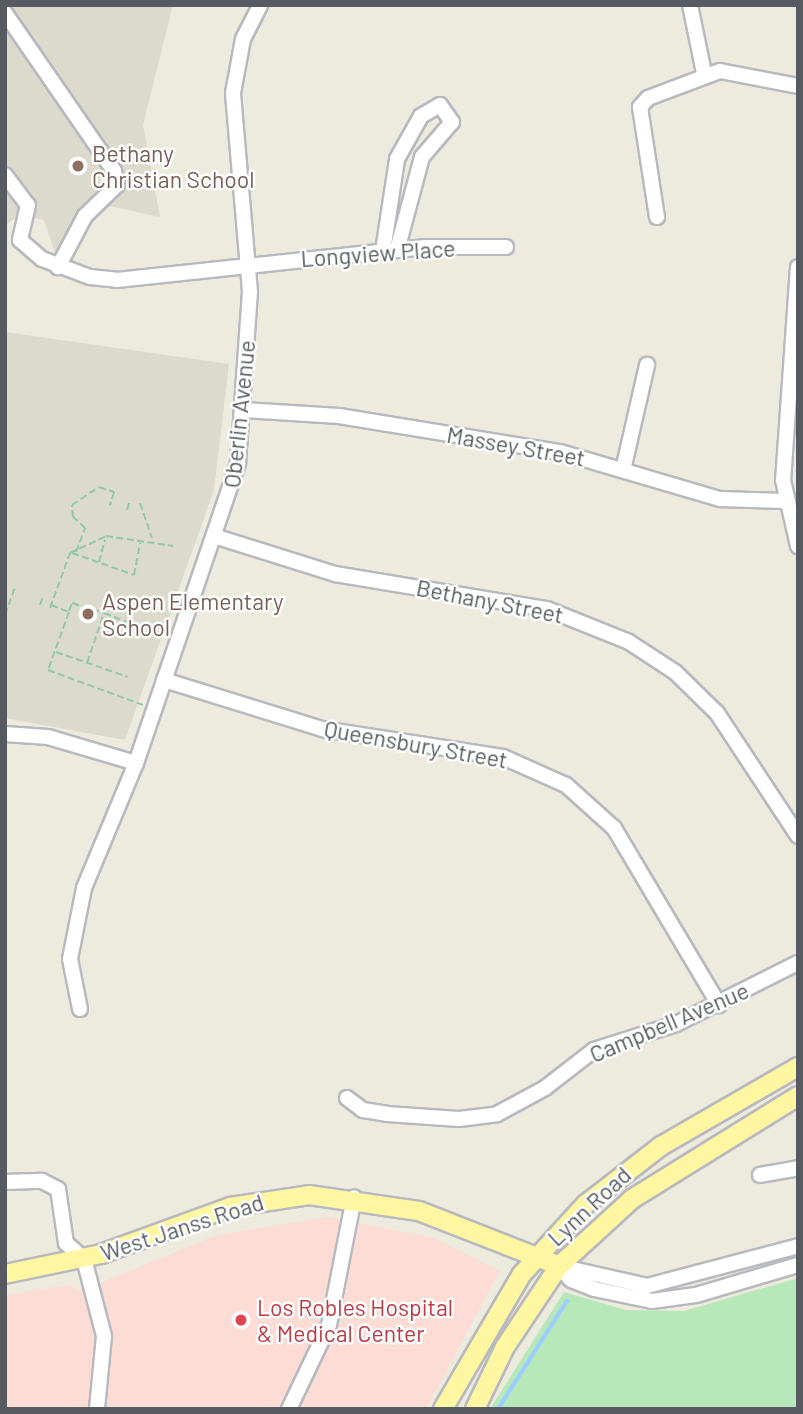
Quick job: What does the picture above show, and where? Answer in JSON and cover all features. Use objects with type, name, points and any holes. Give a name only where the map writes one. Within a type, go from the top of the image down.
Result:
[{"type":"main road","name":"Lynn Road","points":[[443,1409],[494,1316],[537,1257],[626,1170],[798,1067]]},
{"type":"main road","name":"Lynn Road","points":[[475,1409],[505,1347],[559,1266],[652,1186],[798,1096]]},
{"type":"main road","name":"West Janss Road","points":[[5,1274],[84,1259],[256,1201],[354,1197],[419,1211],[559,1266]]},
{"type":"street","name":"Oberlin Avenue","points":[[80,1009],[70,959],[78,911],[136,763],[234,483],[244,410],[249,263],[233,93],[243,38],[260,5]]},
{"type":"street","points":[[690,5],[704,72]]},
{"type":"street","points":[[5,13],[104,158],[117,185],[85,216],[58,267],[20,240],[28,205],[5,175]]},
{"type":"street","points":[[657,217],[640,107],[704,72],[750,72],[798,86]]},
{"type":"street","points":[[440,105],[452,122],[422,158],[390,250],[397,159],[421,116],[440,105]]},
{"type":"street","name":"Longview Place","points":[[58,267],[117,280],[249,263],[390,250],[506,247]]},
{"type":"street","points":[[798,267],[784,501],[798,546]]},
{"type":"street","points":[[623,470],[647,365]]},
{"type":"street","name":"Massey Street","points":[[244,410],[353,419],[560,452],[720,499],[784,501]]},
{"type":"street","name":"Bethany Street","points":[[217,537],[335,574],[547,609],[629,642],[675,673],[717,713],[798,835]]},
{"type":"street","name":"Queensbury Street","points":[[164,680],[323,729],[503,757],[558,781],[614,828],[719,1005]]},
{"type":"street","points":[[5,734],[48,737],[136,763]]},
{"type":"street","name":"Campbell Avenue","points":[[347,1098],[363,1110],[387,1114],[458,1119],[497,1114],[545,1088],[594,1050],[719,1005],[798,963]]},
{"type":"street","points":[[760,1175],[798,1168]]},
{"type":"street","points":[[5,1182],[55,1185],[66,1243],[84,1259],[104,1336],[97,1409]]},
{"type":"street","points":[[289,1409],[329,1325],[354,1197]]},
{"type":"street","name":"West Janss Road","points":[[559,1266],[647,1286],[798,1245]]},
{"type":"street","name":"West Janss Road","points":[[559,1266],[571,1280],[594,1289],[652,1301],[695,1295],[798,1265]]},
{"type":"path","points":[[76,552],[85,528],[73,517],[72,505],[99,487],[114,492],[110,505]]},
{"type":"path","points":[[127,510],[130,500]]},
{"type":"path","points":[[140,503],[155,531],[152,539]]},
{"type":"path","points":[[70,553],[105,540],[139,543],[152,539],[173,546]]},
{"type":"path","points":[[99,563],[105,540]]},
{"type":"path","points":[[70,553],[134,575],[139,543]]},
{"type":"path","points":[[69,612],[51,607],[70,553]]},
{"type":"path","points":[[5,615],[15,587]]},
{"type":"path","points":[[40,605],[43,596]]},
{"type":"path","points":[[144,629],[72,603],[48,670],[154,710]]},
{"type":"path","points":[[87,663],[104,613]]},
{"type":"path","points":[[55,651],[128,677]]},
{"type":"shaded area","name":"Bethany Christian School","points":[[5,5],[173,5],[143,125],[160,217],[110,206],[87,223],[71,256],[55,253],[44,220],[20,215],[5,225]]},
{"type":"shaded area","name":"Aspen Elementary School","points":[[5,332],[229,364],[214,490],[125,740],[5,718]]},
{"type":"shaded area","name":"Los Robles Hospital & Medical Center","points":[[329,1217],[434,1238],[500,1271],[426,1409],[5,1409],[5,1295],[68,1285],[81,1291],[217,1235]]},
{"type":"green space","points":[[798,1278],[798,1409],[490,1409],[564,1292],[626,1310],[684,1311]]},
{"type":"waterway","points":[[498,1409],[567,1301]]},
{"type":"place","name":"Bethany Christian School","points":[[78,166]]},
{"type":"place","name":"Aspen Elementary School","points":[[88,614]]},
{"type":"place","name":"Los Robles Hospital & Medical Center","points":[[241,1320]]}]
